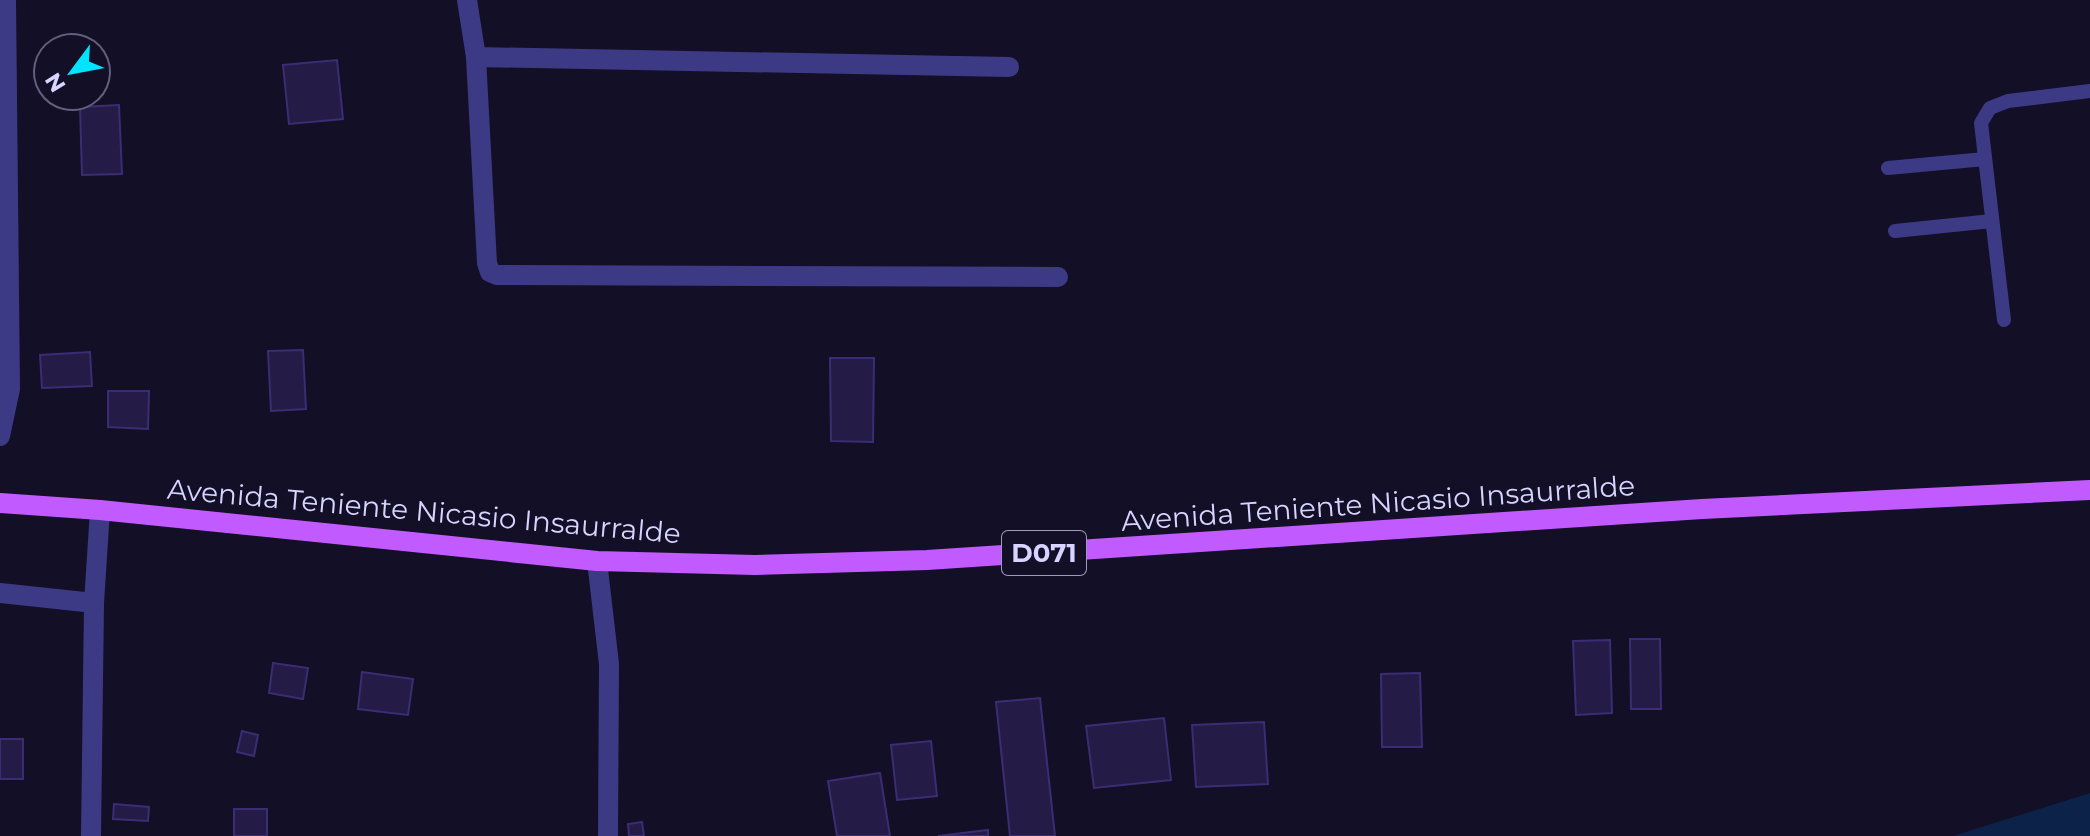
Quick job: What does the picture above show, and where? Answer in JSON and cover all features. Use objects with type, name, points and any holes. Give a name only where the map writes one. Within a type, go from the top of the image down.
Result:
[{"type":"main road","name":"Avenida Teniente Nicasio Insaurralde","points":[[0,503],[100,510],[597,561],[755,565],[927,560],[1702,509],[2090,490]]},
{"type":"street","points":[[1,427],[10,389],[3,77],[6,0]]},
{"type":"street","points":[[467,0],[476,57],[487,263],[490,272],[497,275],[1058,277]]},
{"type":"street","points":[[476,57],[1009,67]]},
{"type":"street","points":[[91,836],[94,603],[100,510]]},
{"type":"street","points":[[597,561],[609,664],[608,836]]},
{"type":"street","points":[[0,593],[94,603]]},
{"type":"lane","points":[[2004,320],[1981,123],[1990,108],[2008,101],[2090,91]]},
{"type":"lane","points":[[1888,168],[1985,159]]},
{"type":"lane","points":[[1895,231],[1992,221]]},
{"type":"water","points":[[2090,793],[2090,836],[1953,836]]},
{"type":"building","points":[[337,60],[343,119],[289,124],[283,65]]},
{"type":"building","points":[[112,105],[119,105],[122,174],[82,175],[80,112],[112,112]]},
{"type":"building","points":[[303,350],[306,409],[271,411],[268,351]]},
{"type":"building","points":[[90,352],[92,386],[42,388],[40,355]]},
{"type":"building","points":[[830,358],[874,358],[873,442],[831,441]]},
{"type":"building","points":[[108,391],[149,391],[148,429],[108,427]]},
{"type":"building","points":[[1630,639],[1660,639],[1661,709],[1631,709]]},
{"type":"building","points":[[1610,640],[1612,713],[1576,715],[1573,641]]},
{"type":"building","points":[[273,663],[308,668],[303,699],[269,693]]},
{"type":"building","points":[[362,672],[413,679],[408,715],[358,709]]},
{"type":"building","points":[[1420,673],[1422,747],[1382,747],[1381,674]]},
{"type":"building","points":[[1040,698],[1055,836],[1010,836],[996,702]]},
{"type":"building","points":[[1164,718],[1171,780],[1094,788],[1086,726]]},
{"type":"building","points":[[1264,722],[1268,784],[1196,787],[1192,725]]},
{"type":"building","points":[[242,731],[258,735],[254,756],[237,752]]},
{"type":"building","points":[[0,739],[23,739],[23,779],[0,779]]},
{"type":"building","points":[[931,741],[937,796],[897,800],[891,745]]},
{"type":"building","points":[[880,773],[890,836],[837,836],[828,781]]},
{"type":"building","points":[[114,804],[149,807],[148,821],[113,819]]},
{"type":"building","points":[[234,809],[267,809],[267,836],[234,836]]},
{"type":"building","points":[[642,822],[644,836],[629,836],[628,824]]},
{"type":"building","points":[[988,830],[988,836],[938,836]]}]
